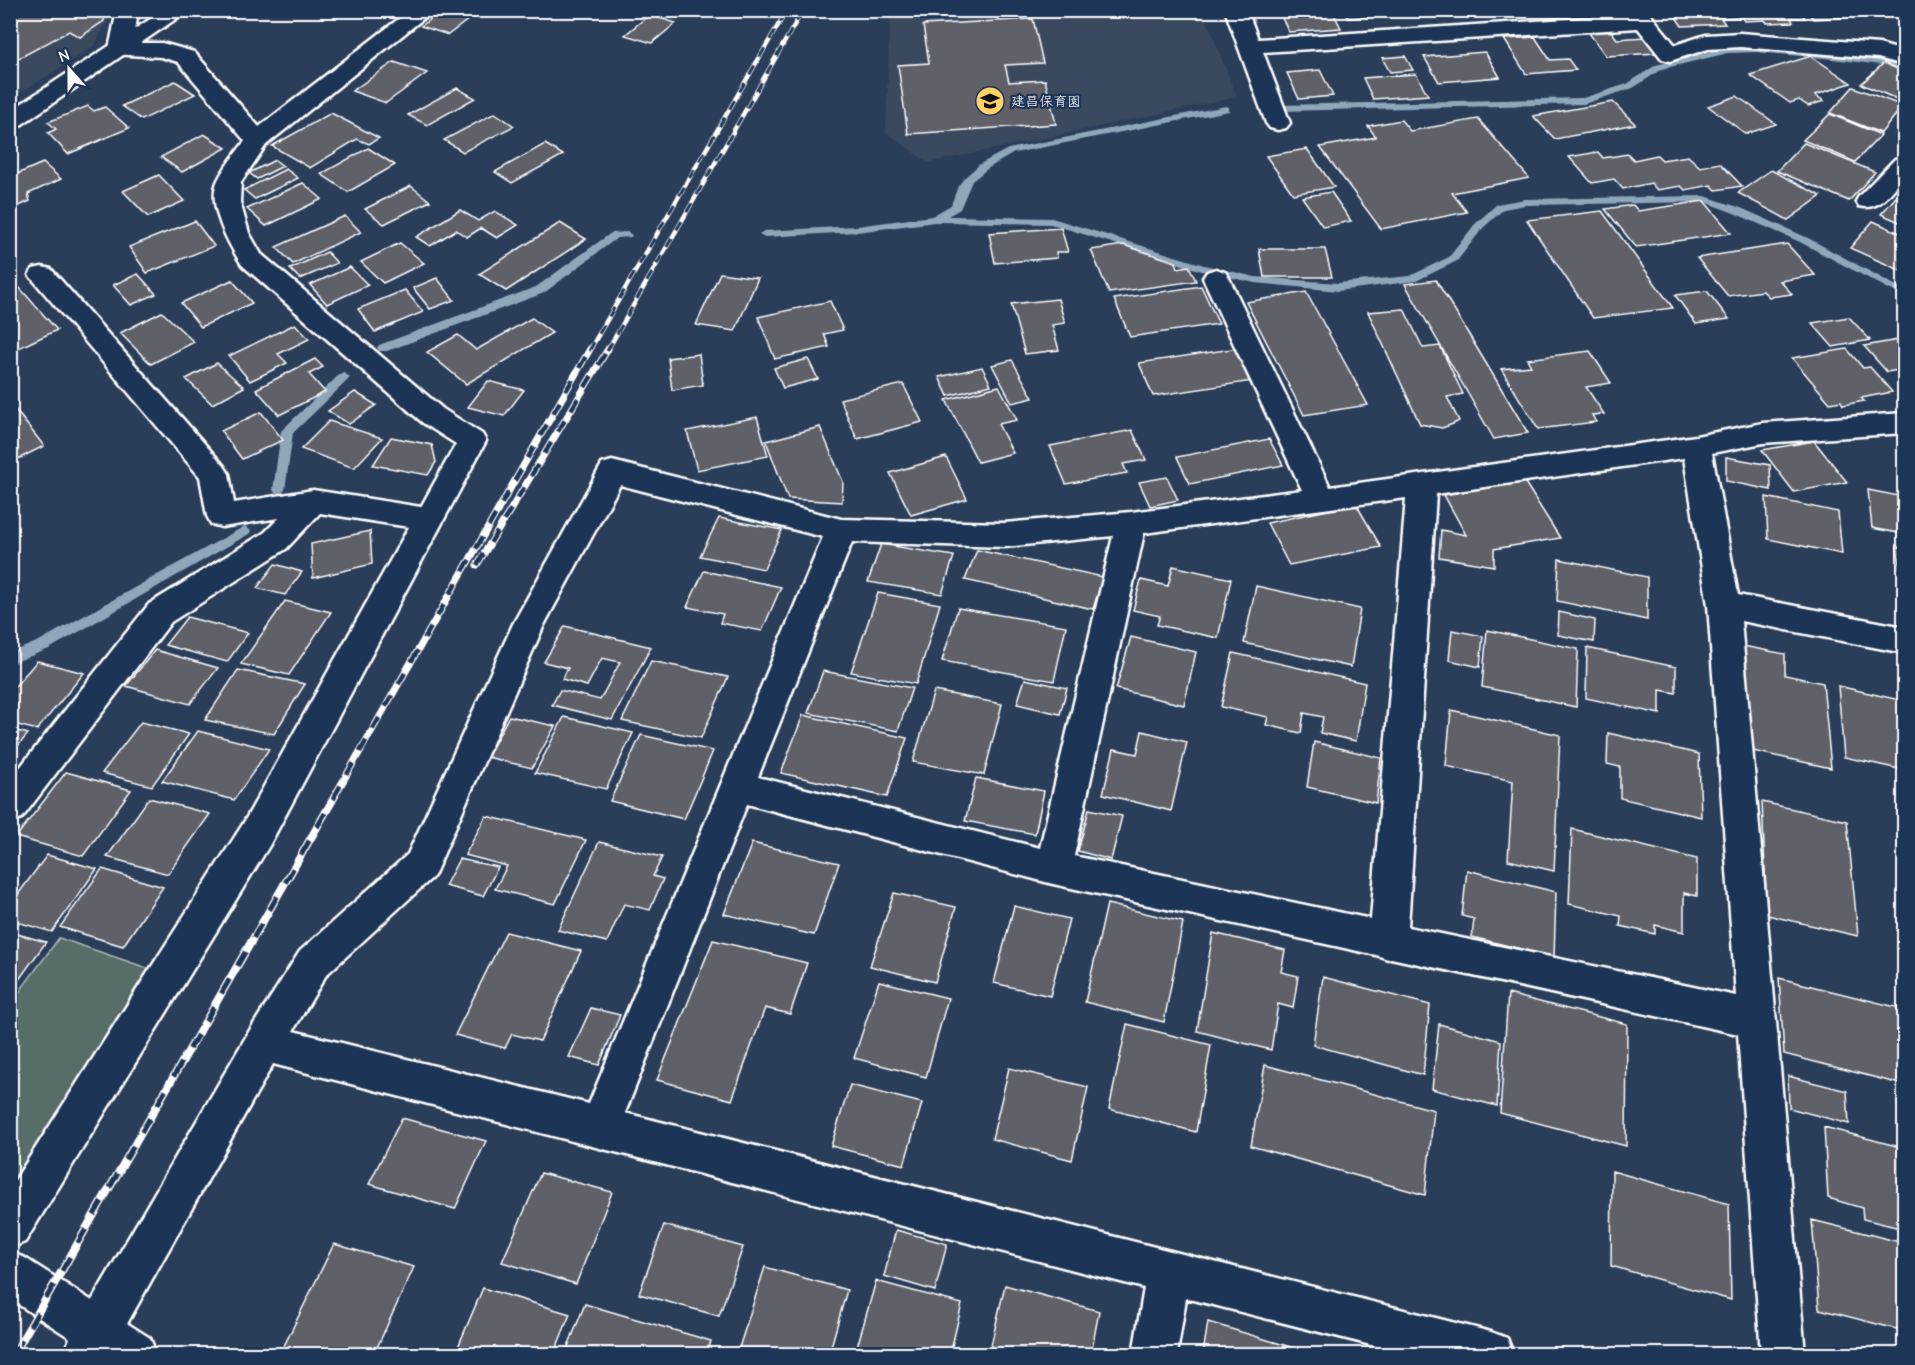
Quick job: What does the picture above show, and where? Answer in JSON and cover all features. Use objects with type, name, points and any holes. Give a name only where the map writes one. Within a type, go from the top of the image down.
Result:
[{"type":"street","points":[[120,49],[128,10]]},
{"type":"street","points":[[10,122],[179,10]]},
{"type":"street","points":[[10,1227],[256,835],[472,441],[433,416],[251,259],[236,233],[228,202],[229,182],[257,140],[424,10]]},
{"type":"street","points":[[1236,10],[1278,123]]},
{"type":"street","points":[[1251,46],[1639,16],[1670,54],[1706,42],[1740,40],[1879,51],[1905,58]]},
{"type":"street","points":[[120,49],[162,50],[186,57],[257,140]]},
{"type":"street","points":[[1868,201],[1905,164]]},
{"type":"street","points":[[42,275],[214,474],[222,516],[313,501],[428,519]]},
{"type":"street","points":[[1216,278],[1321,499]]},
{"type":"street","points":[[10,1274],[106,1347],[264,1043],[313,963],[421,865],[529,624],[612,471],[841,530],[1004,535],[1131,523],[1321,499],[1696,446],[1763,434],[1905,423]]},
{"type":"street","points":[[1696,446],[1724,605],[1783,1354]]},
{"type":"street","points":[[1388,942],[1422,485]]},
{"type":"street","points":[[10,807],[160,613],[275,541],[313,501]]},
{"type":"street","points":[[1053,868],[1131,523]]},
{"type":"street","points":[[600,1125],[841,530]]},
{"type":"street","points":[[1724,605],[1905,640]]},
{"type":"street","points":[[738,787],[1053,868],[1388,942],[1756,1019]]},
{"type":"street","points":[[264,1043],[600,1125],[1168,1274],[1491,1354]]},
{"type":"street","points":[[1155,1354],[1168,1274]]},
{"type":"shaded area","points":[[11,11],[112,11],[95,45],[11,99]]},
{"type":"shaded area","points":[[890,11],[1203,11],[1237,97],[928,163],[886,132]]},
{"type":"green space","points":[[59,938],[150,969],[11,1190],[11,1003]]},
{"type":"building","points":[[10,10],[106,10],[104,21],[80,37],[69,31],[10,63]]},
{"type":"building","points":[[443,10],[481,10],[448,35],[421,26]]},
{"type":"building","points":[[655,10],[689,10],[684,17]]},
{"type":"building","points":[[1278,10],[1332,10],[1341,28],[1289,32]]},
{"type":"building","points":[[1344,10],[1389,10],[1391,15],[1348,18]]},
{"type":"building","points":[[1400,10],[1440,10],[1441,12],[1402,15]]},
{"type":"building","points":[[1671,10],[1715,10],[1725,24],[1682,26]]},
{"type":"building","points":[[1717,10],[1734,10],[1739,17],[1722,18]]},
{"type":"building","points":[[1737,10],[1800,10],[1805,18],[1791,18],[1793,22],[1744,21]]},
{"type":"building","points":[[1807,10],[1863,10],[1868,16],[1813,19]]},
{"type":"building","points":[[1888,10],[1904,10],[1904,29]]},
{"type":"building","points":[[649,15],[676,23],[652,43],[625,35]]},
{"type":"building","points":[[1033,19],[1043,63],[1005,65],[1009,82],[1045,80],[1056,124],[908,134],[898,65],[929,63],[923,25]]},
{"type":"building","points":[[1611,31],[1617,39],[1645,37],[1656,53],[1606,56],[1589,33]]},
{"type":"building","points":[[1535,37],[1550,60],[1568,59],[1576,70],[1526,74],[1504,39]]},
{"type":"building","points":[[1485,52],[1500,77],[1439,82],[1424,57]]},
{"type":"building","points":[[1405,56],[1413,70],[1390,72],[1382,58]]},
{"type":"building","points":[[1811,56],[1851,83],[1815,95],[1824,101],[1808,106],[1799,100],[1790,103],[1750,75]]},
{"type":"building","points":[[394,62],[427,73],[386,103],[352,91]]},
{"type":"building","points":[[1884,63],[1904,72],[1904,102],[1861,84]]},
{"type":"building","points":[[1320,70],[1333,96],[1299,99],[1287,73]]},
{"type":"building","points":[[1416,74],[1428,95],[1373,99],[1363,78]]},
{"type":"building","points":[[175,81],[195,94],[142,120],[122,106]]},
{"type":"building","points":[[1853,87],[1903,106],[1881,133],[1830,113]]},
{"type":"building","points":[[457,88],[475,98],[427,125],[408,115]]},
{"type":"building","points":[[1737,96],[1776,124],[1746,134],[1708,106]]},
{"type":"building","points":[[1613,102],[1635,124],[1555,139],[1533,116]]},
{"type":"building","points":[[88,106],[94,111],[105,107],[129,128],[68,154],[48,133],[56,129],[48,122]]},
{"type":"building","points":[[331,113],[379,138],[369,144],[357,139],[310,168],[272,146]]},
{"type":"building","points":[[495,113],[514,126],[463,152],[444,140]]},
{"type":"building","points":[[1830,114],[1881,135],[1855,162],[1803,140]]},
{"type":"building","points":[[1478,119],[1529,178],[1452,193],[1467,212],[1381,229],[1320,147],[1376,137],[1368,126],[1401,120],[1410,131]]},
{"type":"building","points":[[204,134],[226,148],[182,172],[161,157]]},
{"type":"building","points":[[1804,143],[1875,172],[1849,201],[1777,171]]},
{"type":"building","points":[[545,144],[563,155],[512,183],[495,172]]},
{"type":"building","points":[[368,148],[395,165],[348,192],[321,174]]},
{"type":"building","points":[[1307,149],[1334,187],[1293,194],[1266,156]]},
{"type":"building","points":[[1598,152],[1603,158],[1628,154],[1634,160],[1657,155],[1662,160],[1688,156],[1700,167],[1720,163],[1742,186],[1716,190],[1711,185],[1685,190],[1681,186],[1657,190],[1651,183],[1623,189],[1614,179],[1592,183],[1569,157]]},
{"type":"building","points":[[275,160],[283,166],[257,179],[249,173]]},
{"type":"building","points":[[43,163],[61,179],[28,194],[30,201],[10,210],[10,177]]},
{"type":"building","points":[[286,169],[298,178],[255,199],[244,190]]},
{"type":"building","points":[[1771,170],[1821,196],[1788,220],[1738,193]]},
{"type":"building","points":[[159,175],[184,201],[148,217],[123,191]]},
{"type":"building","points":[[303,183],[322,199],[266,226],[247,209]]},
{"type":"building","points":[[411,186],[430,201],[384,224],[365,209]]},
{"type":"building","points":[[1331,192],[1351,221],[1323,227],[1302,197]]},
{"type":"building","points":[[1896,197],[1904,200],[1904,224],[1881,214]]},
{"type":"building","points":[[1704,201],[1731,233],[1636,247],[1605,209],[1633,205],[1638,211]]},
{"type":"building","points":[[460,210],[478,221],[495,211],[518,225],[497,238],[481,228],[467,237],[456,230],[430,246],[416,237]]},
{"type":"building","points":[[1602,211],[1673,308],[1593,318],[1527,220]]},
{"type":"building","points":[[345,216],[361,232],[293,264],[276,247]]},
{"type":"building","points":[[195,221],[214,246],[147,273],[129,247]]},
{"type":"building","points":[[1873,221],[1904,235],[1904,272],[1850,248]]},
{"type":"building","points":[[560,223],[586,239],[506,291],[479,274]]},
{"type":"building","points":[[1061,228],[1068,252],[1056,252],[1057,258],[995,263],[989,233]]},
{"type":"building","points":[[400,243],[424,263],[383,283],[361,262]]},
{"type":"building","points":[[1787,244],[1815,275],[1780,281],[1792,294],[1769,297],[1763,291],[1728,296],[1697,258]]},
{"type":"building","points":[[1123,245],[1176,262],[1178,268],[1189,266],[1196,281],[1109,293],[1091,250]]},
{"type":"building","points":[[1259,249],[1325,249],[1332,277],[1264,277]]},
{"type":"building","points":[[327,252],[337,263],[300,279],[290,269]]},
{"type":"building","points":[[350,267],[368,285],[327,304],[310,285]]},
{"type":"building","points":[[720,273],[758,278],[735,331],[696,325]]},
{"type":"building","points":[[138,274],[156,294],[131,305],[113,285]]},
{"type":"building","points":[[10,277],[57,330],[10,352]]},
{"type":"building","points":[[437,278],[454,300],[430,309],[413,288]]},
{"type":"building","points":[[232,280],[252,303],[201,327],[181,303]]},
{"type":"building","points":[[1436,280],[1528,433],[1494,439],[1405,284]]},
{"type":"building","points":[[1201,286],[1219,324],[1130,337],[1114,299]]},
{"type":"building","points":[[405,290],[423,312],[375,332],[358,309]]},
{"type":"building","points":[[1707,291],[1729,319],[1696,324],[1675,295]]},
{"type":"building","points":[[1306,292],[1368,405],[1304,415],[1246,302]]},
{"type":"building","points":[[1058,299],[1065,323],[1052,325],[1059,350],[1025,354],[1011,304]]},
{"type":"building","points":[[830,301],[843,330],[824,334],[829,347],[775,359],[758,317]]},
{"type":"building","points":[[1404,309],[1423,348],[1440,346],[1463,394],[1447,397],[1459,421],[1453,424],[1442,428],[1420,424],[1368,312]]},
{"type":"building","points":[[162,312],[194,342],[151,364],[120,333]]},
{"type":"building","points":[[1849,317],[1870,340],[1833,347],[1812,323]]},
{"type":"building","points":[[532,318],[552,333],[466,384],[427,352],[458,335],[476,350]]},
{"type":"building","points":[[295,324],[309,339],[278,354],[287,363],[250,381],[229,356]]},
{"type":"building","points":[[1904,339],[1904,369],[1887,372],[1864,346]]},
{"type":"building","points":[[1238,348],[1253,381],[1153,396],[1139,363]]},
{"type":"building","points":[[1847,349],[1863,368],[1870,367],[1892,392],[1861,398],[1864,401],[1843,405],[1841,401],[1830,403],[1792,358]]},
{"type":"building","points":[[1590,351],[1611,383],[1586,387],[1604,414],[1592,415],[1596,422],[1538,429],[1501,369],[1531,366],[1527,359]]},
{"type":"building","points":[[699,354],[703,385],[672,390],[668,358]]},
{"type":"building","points":[[315,359],[323,367],[309,374],[325,392],[279,415],[256,389]]},
{"type":"building","points":[[808,359],[818,379],[783,388],[774,368]]},
{"type":"building","points":[[1012,360],[1033,398],[1012,403],[992,365]]},
{"type":"building","points":[[217,363],[244,387],[212,404],[186,379]]},
{"type":"building","points":[[982,367],[991,385],[948,396],[939,377]]},
{"type":"building","points":[[488,381],[524,390],[504,416],[468,407]]},
{"type":"building","points":[[903,384],[922,422],[857,439],[840,399]]},
{"type":"building","points":[[999,386],[1017,420],[998,424],[1013,453],[978,462],[946,400]]},
{"type":"building","points":[[355,392],[376,405],[349,424],[328,411]]},
{"type":"building","points":[[10,403],[44,446],[10,463]]},
{"type":"building","points":[[261,412],[283,440],[242,459],[221,431]]},
{"type":"building","points":[[757,417],[768,456],[697,470],[687,431]]},
{"type":"building","points":[[329,421],[382,438],[354,468],[301,449]]},
{"type":"building","points":[[820,427],[843,482],[842,502],[788,499],[766,441]]},
{"type":"building","points":[[1132,430],[1146,460],[1123,464],[1127,473],[1066,484],[1050,446]]},
{"type":"building","points":[[391,437],[432,445],[436,462],[428,475],[373,465]]},
{"type":"building","points":[[1269,439],[1283,465],[1190,484],[1177,457]]},
{"type":"building","points":[[1814,441],[1847,482],[1794,492],[1762,450]]},
{"type":"building","points":[[946,457],[967,499],[911,515],[890,473]]},
{"type":"building","points":[[1726,457],[1770,465],[1771,490],[1726,481]]},
{"type":"building","points":[[1167,477],[1178,500],[1150,506],[1139,482]]},
{"type":"building","points":[[1524,481],[1560,538],[1494,549],[1494,566],[1439,557],[1441,530],[1466,535],[1444,495]]},
{"type":"building","points":[[1868,490],[1904,497],[1904,534],[1872,528]]},
{"type":"building","points":[[1766,497],[1838,512],[1842,554],[1768,539]]},
{"type":"building","points":[[1356,504],[1381,547],[1289,565],[1267,523]]},
{"type":"building","points":[[719,518],[782,530],[764,569],[700,556]]},
{"type":"building","points":[[370,531],[372,564],[313,578],[311,544]]},
{"type":"building","points":[[881,544],[954,556],[942,594],[868,582]]},
{"type":"building","points":[[1897,547],[1904,548],[1904,587],[1903,587]]},
{"type":"building","points":[[977,550],[1103,577],[1093,609],[965,580]]},
{"type":"building","points":[[1559,559],[1647,577],[1647,620],[1557,601]]},
{"type":"building","points":[[275,564],[302,572],[285,595],[257,588]]},
{"type":"building","points":[[1173,566],[1231,579],[1218,638],[1157,625],[1160,616],[1133,610],[1141,580],[1168,586]]},
{"type":"building","points":[[704,571],[781,587],[762,631],[720,623],[723,614],[687,607]]},
{"type":"building","points":[[1256,586],[1360,609],[1351,667],[1244,643]]},
{"type":"building","points":[[878,593],[940,604],[916,684],[851,672]]},
{"type":"building","points":[[285,601],[331,612],[289,675],[241,664]]},
{"type":"building","points":[[958,608],[1066,626],[1054,681],[942,661]]},
{"type":"building","points":[[1559,612],[1595,620],[1594,642],[1558,635]]},
{"type":"building","points":[[187,617],[248,633],[227,662],[165,645]]},
{"type":"building","points":[[565,626],[651,647],[612,720],[552,705],[560,690],[600,700],[620,662],[602,658],[587,686],[562,679],[568,668],[544,662]]},
{"type":"building","points":[[1452,630],[1483,636],[1480,667],[1449,660]]},
{"type":"building","points":[[1487,630],[1578,649],[1576,707],[1482,687]]},
{"type":"building","points":[[1131,637],[1196,652],[1184,705],[1116,689]]},
{"type":"building","points":[[1743,646],[1785,654],[1785,675],[1823,683],[1831,768],[1748,750]]},
{"type":"building","points":[[1587,648],[1676,667],[1676,693],[1660,690],[1660,714],[1586,698]]},
{"type":"building","points":[[155,650],[218,668],[190,704],[126,686]]},
{"type":"building","points":[[1233,653],[1365,683],[1356,741],[1320,733],[1323,717],[1304,713],[1301,733],[1266,725],[1268,717],[1221,707]]},
{"type":"building","points":[[37,661],[84,673],[37,730],[10,723],[10,692]]},
{"type":"building","points":[[651,661],[728,677],[701,738],[622,721]]},
{"type":"building","points":[[238,670],[305,684],[274,734],[205,720]]},
{"type":"building","points":[[823,671],[912,688],[898,731],[808,713]]},
{"type":"building","points":[[1025,679],[1067,688],[1060,714],[1017,704]]},
{"type":"building","points":[[1838,686],[1904,701],[1904,770],[1844,757]]},
{"type":"building","points":[[934,691],[1002,704],[984,775],[913,762]]},
{"type":"building","points":[[1451,710],[1560,735],[1554,871],[1508,860],[1513,781],[1446,766]]},
{"type":"building","points":[[803,715],[907,738],[887,797],[781,773]]},
{"type":"building","points":[[509,716],[555,726],[532,768],[487,757]]},
{"type":"building","points":[[564,717],[633,733],[606,789],[535,773]]},
{"type":"building","points":[[141,722],[189,734],[152,786],[102,773]]},
{"type":"building","points":[[10,729],[28,734],[10,755]]},
{"type":"building","points":[[198,731],[269,749],[234,800],[162,781]]},
{"type":"building","points":[[1142,731],[1187,742],[1171,811],[1103,794],[1114,749],[1137,754]]},
{"type":"building","points":[[1608,733],[1699,754],[1701,817],[1620,798],[1620,767],[1607,764]]},
{"type":"building","points":[[641,735],[713,751],[684,819],[610,801]]},
{"type":"building","points":[[1314,742],[1381,758],[1376,803],[1307,787]]},
{"type":"building","points":[[66,772],[131,790],[83,856],[16,837]]},
{"type":"building","points":[[976,778],[1044,791],[1035,834],[965,821]]},
{"type":"building","points":[[149,798],[210,814],[168,874],[107,857]]},
{"type":"building","points":[[1762,802],[1847,821],[1858,936],[1767,915]]},
{"type":"building","points":[[1089,809],[1122,816],[1111,860],[1078,851]]},
{"type":"building","points":[[486,816],[586,840],[555,904],[495,889],[507,866],[465,855]]},
{"type":"building","points":[[1572,829],[1697,859],[1697,896],[1684,893],[1684,932],[1655,925],[1655,934],[1620,926],[1621,916],[1569,904]]},
{"type":"building","points":[[599,842],[662,857],[653,876],[663,879],[650,910],[624,904],[607,942],[558,930]]},
{"type":"building","points":[[752,843],[839,863],[814,935],[724,914]]},
{"type":"building","points":[[47,855],[97,869],[52,932],[10,920],[10,905]]},
{"type":"building","points":[[459,859],[498,867],[483,896],[445,886]]},
{"type":"building","points":[[102,869],[163,887],[123,946],[60,927]]},
{"type":"building","points":[[1467,870],[1556,892],[1554,957],[1472,937],[1474,919],[1462,916]]},
{"type":"building","points":[[894,893],[956,907],[935,982],[870,966]]},
{"type":"building","points":[[1107,904],[1183,922],[1164,1022],[1085,1002]]},
{"type":"building","points":[[1014,906],[1069,919],[1050,996],[994,983]]},
{"type":"building","points":[[10,932],[46,942],[10,992]]},
{"type":"building","points":[[506,932],[581,951],[540,1041],[512,1034],[505,1048],[455,1035]]},
{"type":"building","points":[[1213,933],[1285,950],[1281,972],[1298,976],[1293,1008],[1278,1004],[1271,1050],[1197,1031]]},
{"type":"building","points":[[713,940],[807,963],[790,1014],[765,1008],[732,1100],[657,1080]]},
{"type":"building","points":[[1323,977],[1430,1005],[1423,1075],[1313,1045]]},
{"type":"building","points":[[1779,978],[1904,1009],[1904,1085],[1784,1054]]},
{"type":"building","points":[[879,981],[948,998],[926,1077],[854,1058]]},
{"type":"building","points":[[1508,994],[1627,1024],[1626,1146],[1500,1113]]},
{"type":"building","points":[[591,1008],[620,1015],[599,1065],[569,1057]]},
{"type":"building","points":[[1127,1024],[1211,1045],[1196,1132],[1109,1109]]},
{"type":"building","points":[[1439,1024],[1501,1041],[1497,1106],[1432,1089]]},
{"type":"building","points":[[1265,1065],[1434,1110],[1425,1195],[1251,1146]]},
{"type":"building","points":[[1009,1068],[1088,1087],[1072,1160],[992,1139]]},
{"type":"building","points":[[1788,1076],[1847,1091],[1849,1124],[1789,1108]]},
{"type":"building","points":[[850,1085],[922,1103],[904,1165],[831,1146]]},
{"type":"building","points":[[402,1118],[486,1141],[455,1209],[369,1184]]},
{"type":"building","points":[[1824,1127],[1904,1148],[1904,1229],[1863,1219],[1862,1208],[1828,1198]]},
{"type":"building","points":[[1612,1171],[1729,1204],[1731,1300],[1611,1266]]},
{"type":"building","points":[[541,1173],[612,1192],[576,1284],[502,1262]]},
{"type":"building","points":[[1812,1220],[1904,1243],[1904,1331],[1819,1309]]},
{"type":"building","points":[[664,1225],[743,1247],[719,1316],[639,1294]]},
{"type":"building","points":[[896,1230],[947,1244],[935,1291],[884,1276]]},
{"type":"building","points":[[334,1244],[414,1267],[374,1354],[280,1354]]},
{"type":"building","points":[[765,1267],[847,1290],[829,1354],[737,1354]]},
{"type":"building","points":[[876,1281],[962,1304],[950,1354],[855,1354]]},
{"type":"building","points":[[1005,1285],[1099,1311],[1091,1354],[989,1354]]},
{"type":"building","points":[[483,1288],[570,1314],[554,1354],[455,1354]]},
{"type":"building","points":[[585,1304],[711,1341],[707,1354],[565,1354]]},
{"type":"building","points":[[1208,1322],[1304,1351],[1304,1354],[1203,1354]]},
{"type":"waterway","points":[[1280,108],[1584,101],[1630,86],[1659,67],[1728,50],[1756,49],[1824,55],[1883,62],[1904,68]]},
{"type":"waterway","points":[[935,219],[956,207],[963,186],[975,172],[1011,151],[1226,109]]},
{"type":"waterway","points":[[935,219],[1052,221],[1202,268],[1255,280],[1338,287],[1412,279],[1453,259],[1479,226],[1501,206],[1525,202],[1705,199],[1737,210],[1804,240],[1904,294]]},
{"type":"waterway","points":[[764,234],[857,229],[935,219]]},
{"type":"waterway","points":[[383,348],[540,290],[615,235],[627,235]]},
{"type":"waterway","points":[[279,490],[287,431],[344,377]]},
{"type":"waterway","points":[[10,659],[44,645],[245,531]]},
{"type":"railway","points":[[589,351],[787,10]]},
{"type":"railway","points":[[607,351],[803,10]]},
{"type":"railway","points":[[334,797],[590,349]]},
{"type":"railway","points":[[477,565],[608,349]]},
{"type":"railway","points":[[14,1354],[335,796]]},
{"type":"place","name":"建昌保育園","points":[[990,101]]}]
